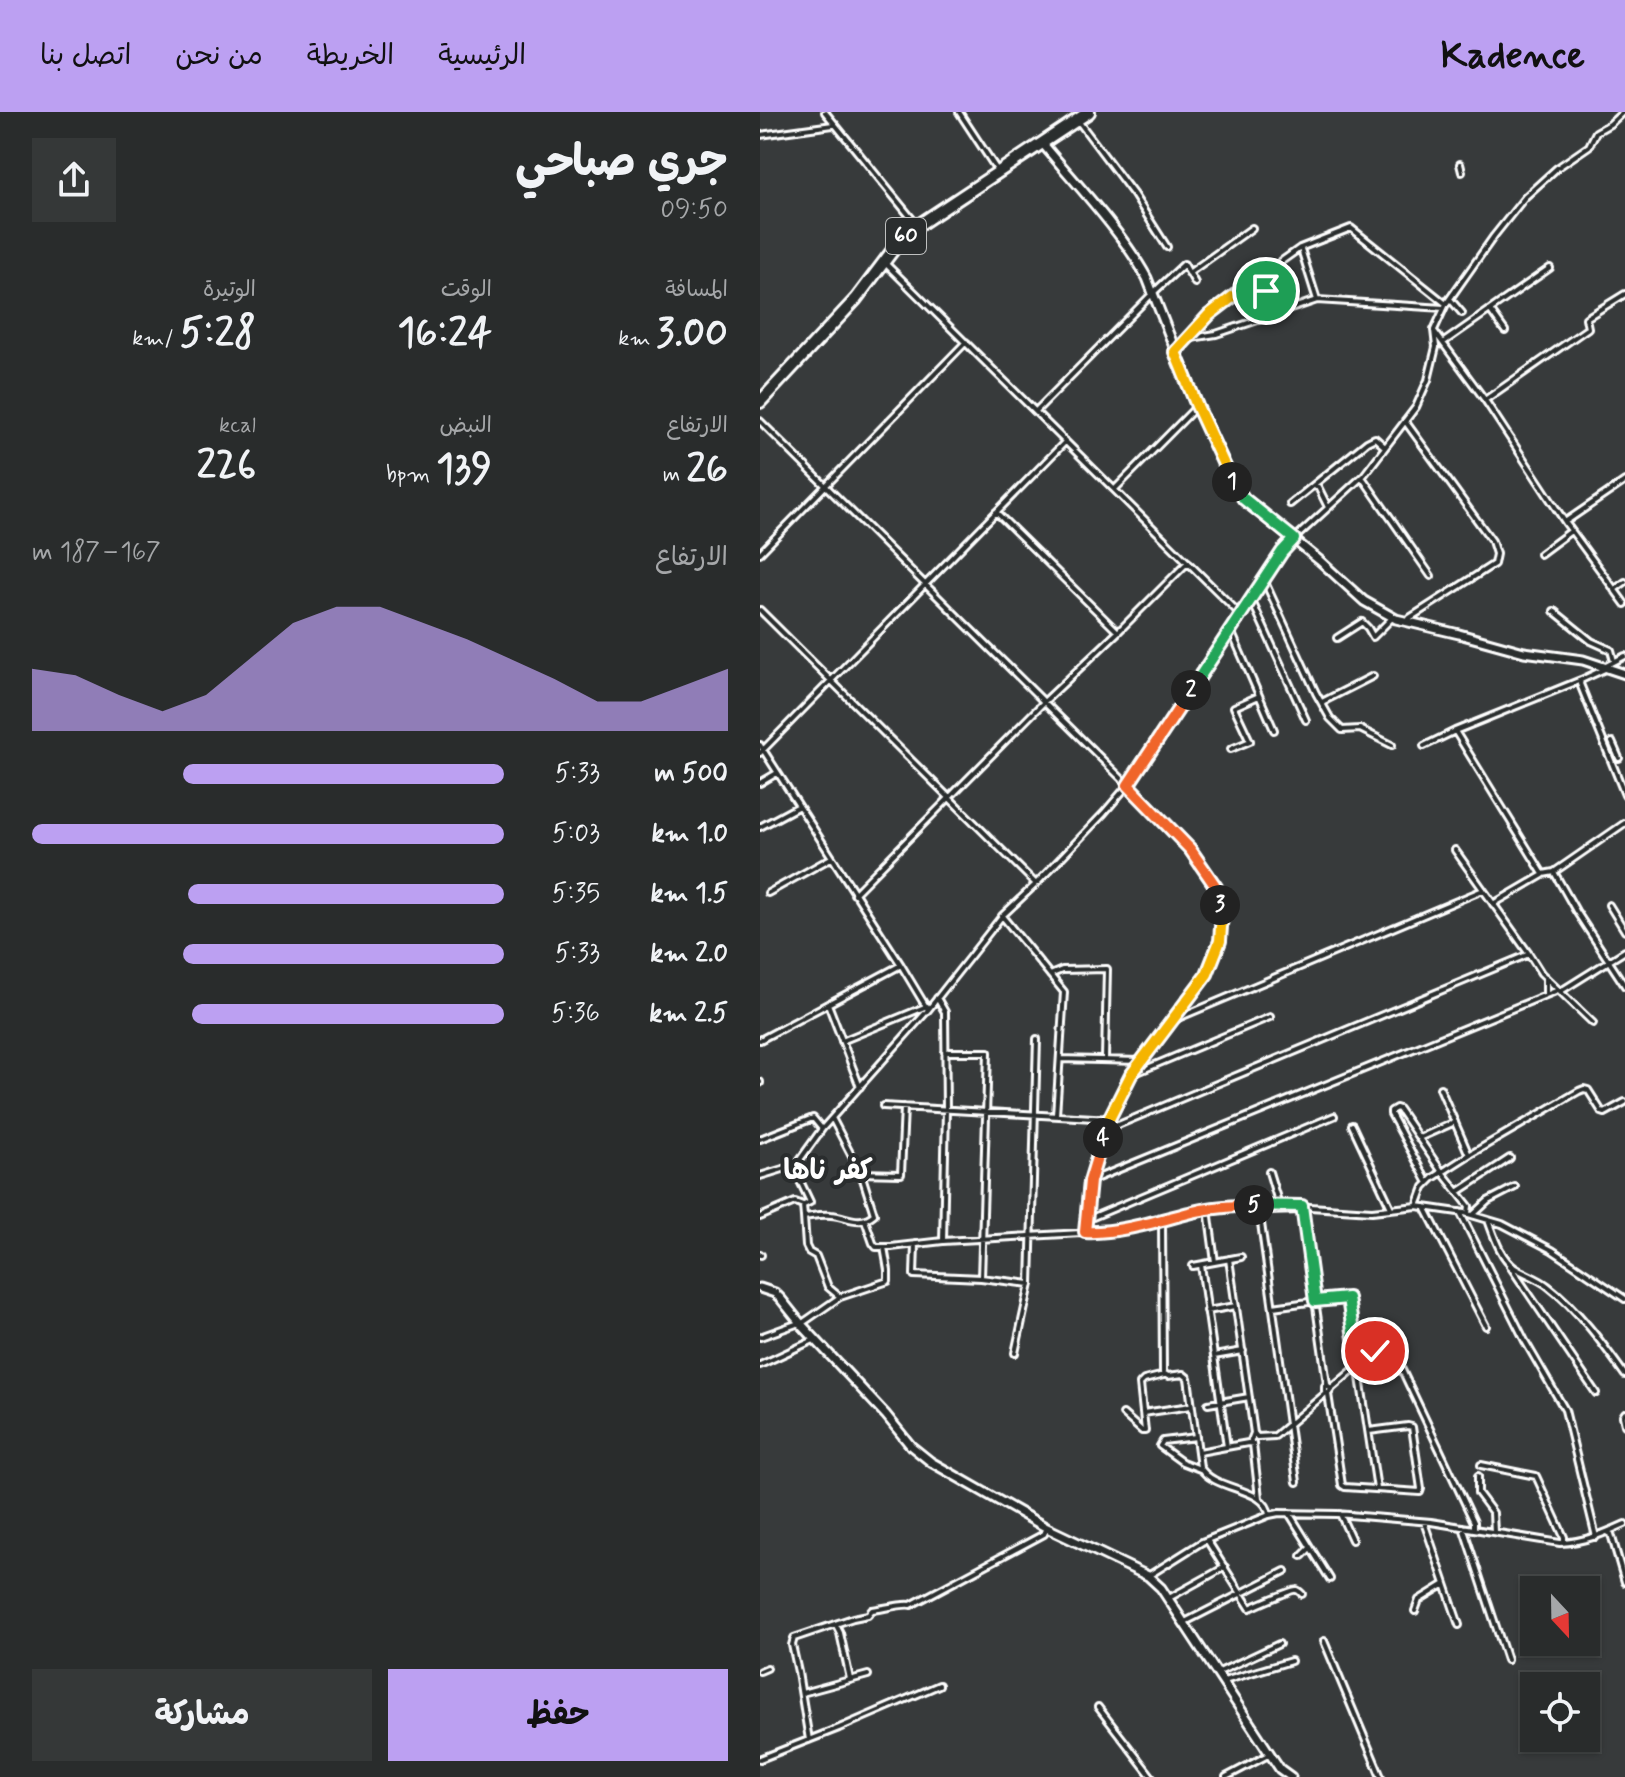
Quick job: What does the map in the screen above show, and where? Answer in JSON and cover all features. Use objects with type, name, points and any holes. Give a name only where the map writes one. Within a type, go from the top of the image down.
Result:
[{"type":"highway","name":"60","points":[[760,402],[856,299],[899,242],[917,226],[1089,112]]},
{"type":"street","points":[[825,112],[917,226]]},
{"type":"street","points":[[959,112],[998,172]]},
{"type":"street","points":[[760,1176],[796,1165],[822,1129],[937,998],[1002,916],[1128,785],[1282,552],[1362,477],[1416,407],[1428,380],[1436,347],[1434,330],[1447,304],[1494,236],[1525,197],[1557,168],[1589,146],[1596,132],[1623,112]]},
{"type":"street","points":[[1078,120],[1134,195],[1167,247]]},
{"type":"street","points":[[760,135],[834,125]]},
{"type":"street","points":[[1043,144],[1134,257],[1147,278],[1197,406],[1244,499],[1364,601],[1393,617],[1524,652],[1583,660],[1625,674]]},
{"type":"street","points":[[1460,164],[1462,172]]},
{"type":"street","points":[[1189,272],[1252,228]]},
{"type":"street","points":[[1175,352],[1209,315],[1300,248],[1351,228],[1462,313]]},
{"type":"street","points":[[1300,248],[1317,300]]},
{"type":"street","points":[[884,261],[1241,615]]},
{"type":"street","points":[[1036,411],[1184,264],[1195,283]]},
{"type":"street","points":[[1443,343],[1550,268]]},
{"type":"street","points":[[1256,279],[1266,291],[1274,315]]},
{"type":"street","points":[[1485,400],[1588,328],[1586,318],[1625,294]]},
{"type":"street","points":[[1189,338],[1216,334],[1317,300],[1447,304]]},
{"type":"street","points":[[1490,310],[1505,331]]},
{"type":"street","points":[[1434,330],[1485,400],[1571,531],[1625,604]]},
{"type":"street","points":[[760,553],[966,342]]},
{"type":"street","points":[[1115,489],[1197,406]]},
{"type":"street","points":[[760,421],[1128,785],[1190,849],[1216,887],[1222,913],[1220,941],[1207,974],[1140,1061],[1109,1121],[1090,1181],[1085,1232]]},
{"type":"street","points":[[1405,421],[1492,541],[1496,554],[1494,564],[1405,621]]},
{"type":"street","points":[[1290,504],[1367,442],[1375,438],[1385,447]]},
{"type":"street","points":[[927,1008],[761,750],[1065,442]]},
{"type":"street","points":[[1362,477],[1431,576]]},
{"type":"street","points":[[1565,522],[1625,481]]},
{"type":"street","points":[[1313,486],[1318,487],[1328,507]]},
{"type":"street","points":[[996,512],[1118,632]]},
{"type":"street","points":[[1540,554],[1571,531]]},
{"type":"street","points":[[854,894],[1188,562]]},
{"type":"street","points":[[1264,580],[1330,718],[1342,730],[1360,729],[1392,745]]},
{"type":"street","points":[[1614,590],[1625,582]]},
{"type":"street","points":[[1251,599],[1306,720]]},
{"type":"street","points":[[760,610],[1036,884]]},
{"type":"street","points":[[1554,611],[1591,641],[1611,650],[1614,661]]},
{"type":"street","points":[[1337,638],[1362,622],[1373,637],[1393,617]]},
{"type":"street","points":[[1231,631],[1274,730]]},
{"type":"street","points":[[1424,746],[1581,680],[1625,656]]},
{"type":"street","points":[[1321,703],[1373,676]]},
{"type":"street","points":[[1581,680],[1625,795]]},
{"type":"street","points":[[1231,749],[1250,741],[1234,707],[1259,696]]},
{"type":"street","points":[[1455,731],[1545,874]]},
{"type":"street","points":[[1611,762],[1622,756],[1612,742]]},
{"type":"street","points":[[760,783],[777,773]]},
{"type":"street","points":[[760,827],[799,806]]},
{"type":"street","points":[[1493,904],[1545,874],[1554,872],[1625,823]]},
{"type":"street","points":[[1455,850],[1541,973],[1593,1023]]},
{"type":"street","points":[[768,893],[831,858]]},
{"type":"street","points":[[1554,872],[1625,986]]},
{"type":"street","points":[[1171,1021],[1483,890]]},
{"type":"street","points":[[1609,905],[1625,931]]},
{"type":"street","points":[[1002,916],[1064,992],[1056,1115]]},
{"type":"street","points":[[1090,1181],[1560,990],[1625,951]]},
{"type":"street","points":[[883,1106],[1056,1115],[1109,1121],[1118,1125],[1529,954]]},
{"type":"street","points":[[760,1040],[901,965]]},
{"type":"street","points":[[1050,975],[1062,970],[1107,969],[1105,1059]]},
{"type":"street","points":[[1546,978],[1546,994]]},
{"type":"street","points":[[937,998],[945,1012],[943,1241]]},
{"type":"street","points":[[828,1004],[860,1087]]},
{"type":"street","points":[[842,1041],[927,1008]]},
{"type":"street","points":[[1131,1075],[1270,1017]]},
{"type":"street","points":[[1015,1353],[1030,1284],[1037,1039]]},
{"type":"street","points":[[945,1052],[988,1052],[981,1278]]},
{"type":"street","points":[[1060,1059],[1140,1061]]},
{"type":"street","points":[[1440,1088],[1469,1155]]},
{"type":"street","points":[[1417,1206],[1428,1183],[1442,1172],[1583,1089],[1588,1090],[1605,1113],[1625,1102]]},
{"type":"street","points":[[860,1173],[901,1174],[904,1107]]},
{"type":"street","points":[[1428,1183],[1391,1111],[1399,1109],[1471,1214]]},
{"type":"street","points":[[1086,1220],[1334,1116]]},
{"type":"street","points":[[760,1139],[813,1118],[822,1129]]},
{"type":"street","points":[[804,1217],[833,1215],[855,1221],[865,1220],[874,1214],[860,1173],[832,1118]]},
{"type":"street","points":[[1419,1138],[1455,1122]]},
{"type":"street","points":[[1352,1125],[1391,1208]]},
{"type":"street","points":[[1458,1193],[1510,1158]]},
{"type":"street","points":[[760,1217],[795,1202],[803,1205],[810,1202],[796,1165]]},
{"type":"street","points":[[1269,1172],[1279,1205]]},
{"type":"street","points":[[1471,1214],[1515,1187]]},
{"type":"street","points":[[803,1205],[806,1246],[816,1256],[828,1287],[840,1297]]},
{"type":"street","points":[[865,1220],[873,1243],[876,1247],[884,1247],[1099,1232],[1208,1209],[1279,1205],[1372,1211],[1417,1206],[1471,1214],[1502,1224],[1552,1250],[1624,1296]]},
{"type":"street","points":[[1425,1207],[1486,1326]]},
{"type":"street","points":[[1302,1208],[1341,1484],[1345,1487],[1418,1493],[1421,1489],[1411,1426],[1369,1431]]},
{"type":"street","points":[[1297,1482],[1260,1216],[1264,1211],[1302,1208]]},
{"type":"street","points":[[1208,1209],[1215,1262]]},
{"type":"street","points":[[1460,1212],[1525,1341],[1565,1410],[1596,1537]]},
{"type":"street","points":[[1488,1220],[1507,1260],[1596,1393]]},
{"type":"street","points":[[1162,1221],[1164,1375]]},
{"type":"street","points":[[915,1244],[914,1275],[1030,1284]]},
{"type":"street","points":[[760,1337],[801,1323],[840,1297],[888,1281],[884,1247]]},
{"type":"street","points":[[1193,1266],[1241,1257]]},
{"type":"street","points":[[1229,1259],[1254,1433],[1250,1443]]},
{"type":"street","points":[[1507,1260],[1559,1296],[1581,1318],[1625,1375]]},
{"type":"street","points":[[1201,1265],[1227,1447]]},
{"type":"street","points":[[760,1290],[775,1293],[918,1452],[931,1462],[1047,1528],[1148,1576],[1169,1598],[1280,1769],[1291,1777]]},
{"type":"street","points":[[1273,1307],[1348,1298],[1377,1489]]},
{"type":"street","points":[[1207,1311],[1236,1306]]},
{"type":"street","points":[[760,1365],[816,1339]]},
{"type":"street","points":[[1214,1356],[1243,1351]]},
{"type":"street","points":[[1254,1433],[1257,1437],[1275,1436],[1375,1351]]},
{"type":"street","points":[[1401,1368],[1463,1497],[1474,1529]]},
{"type":"street","points":[[1123,1414],[1144,1431],[1140,1384],[1164,1375],[1186,1376],[1200,1469],[1215,1480],[1259,1498],[1268,1506],[1269,1515]]},
{"type":"street","points":[[1208,1404],[1249,1397]]},
{"type":"street","points":[[1143,1413],[1191,1406]]},
{"type":"street","points":[[1625,1413],[1625,1425]]},
{"type":"street","points":[[1196,1437],[1163,1441],[1160,1446],[1182,1462],[1200,1469]]},
{"type":"street","points":[[1198,1452],[1250,1443]]},
{"type":"street","points":[[1250,1443],[1254,1447],[1259,1498]]},
{"type":"street","points":[[1481,1465],[1536,1476],[1564,1543]]},
{"type":"street","points":[[1478,1476],[1478,1493],[1493,1513],[1494,1532]]},
{"type":"street","points":[[1289,1513],[1330,1579]]},
{"type":"street","points":[[1148,1576],[1207,1540],[1269,1515],[1340,1514],[1463,1527],[1564,1543],[1596,1537],[1625,1524]]},
{"type":"street","points":[[1340,1514],[1352,1540]]},
{"type":"street","points":[[1424,1522],[1459,1625]]},
{"type":"street","points":[[1463,1527],[1507,1660]]},
{"type":"street","points":[[809,1740],[792,1645],[794,1638],[868,1615],[872,1610],[894,1608],[904,1603],[911,1605],[1044,1534],[1047,1528]]},
{"type":"street","points":[[1606,1532],[1611,1534],[1625,1582]]},
{"type":"street","points":[[1207,1540],[1250,1608],[1293,1589],[1302,1594]]},
{"type":"street","points":[[1302,1556],[1310,1548]]},
{"type":"street","points":[[1169,1598],[1225,1567]]},
{"type":"street","points":[[1185,1622],[1285,1571]]},
{"type":"street","points":[[1415,1611],[1419,1600],[1445,1584]]},
{"type":"street","points":[[836,1625],[850,1679]]},
{"type":"street","points":[[1324,1641],[1381,1777]]},
{"type":"street","points":[[1217,1673],[1279,1644]]},
{"type":"street","points":[[1223,1682],[1291,1661]]},
{"type":"street","points":[[760,1671],[767,1668]]},
{"type":"street","points":[[802,1693],[868,1675]]},
{"type":"street","points":[[760,1759],[939,1685]]},
{"type":"street","points":[[1098,1707],[1152,1777]]},
{"type":"street","points":[[1226,1777],[1270,1754]]},
{"type":"district","name":"كفر ناها","points":[[828,1171]]},
{"type":"route","points":[[1266,291],[1256,279],[1209,315],[1175,352],[1237,490],[1294,539],[1282,552],[1128,785],[1190,849],[1216,887],[1222,913],[1220,941],[1207,974],[1140,1061],[1107,1123],[1090,1181],[1085,1232],[1155,1222],[1208,1209],[1302,1206],[1315,1301],[1348,1298],[1358,1365],[1375,1351]]}]
